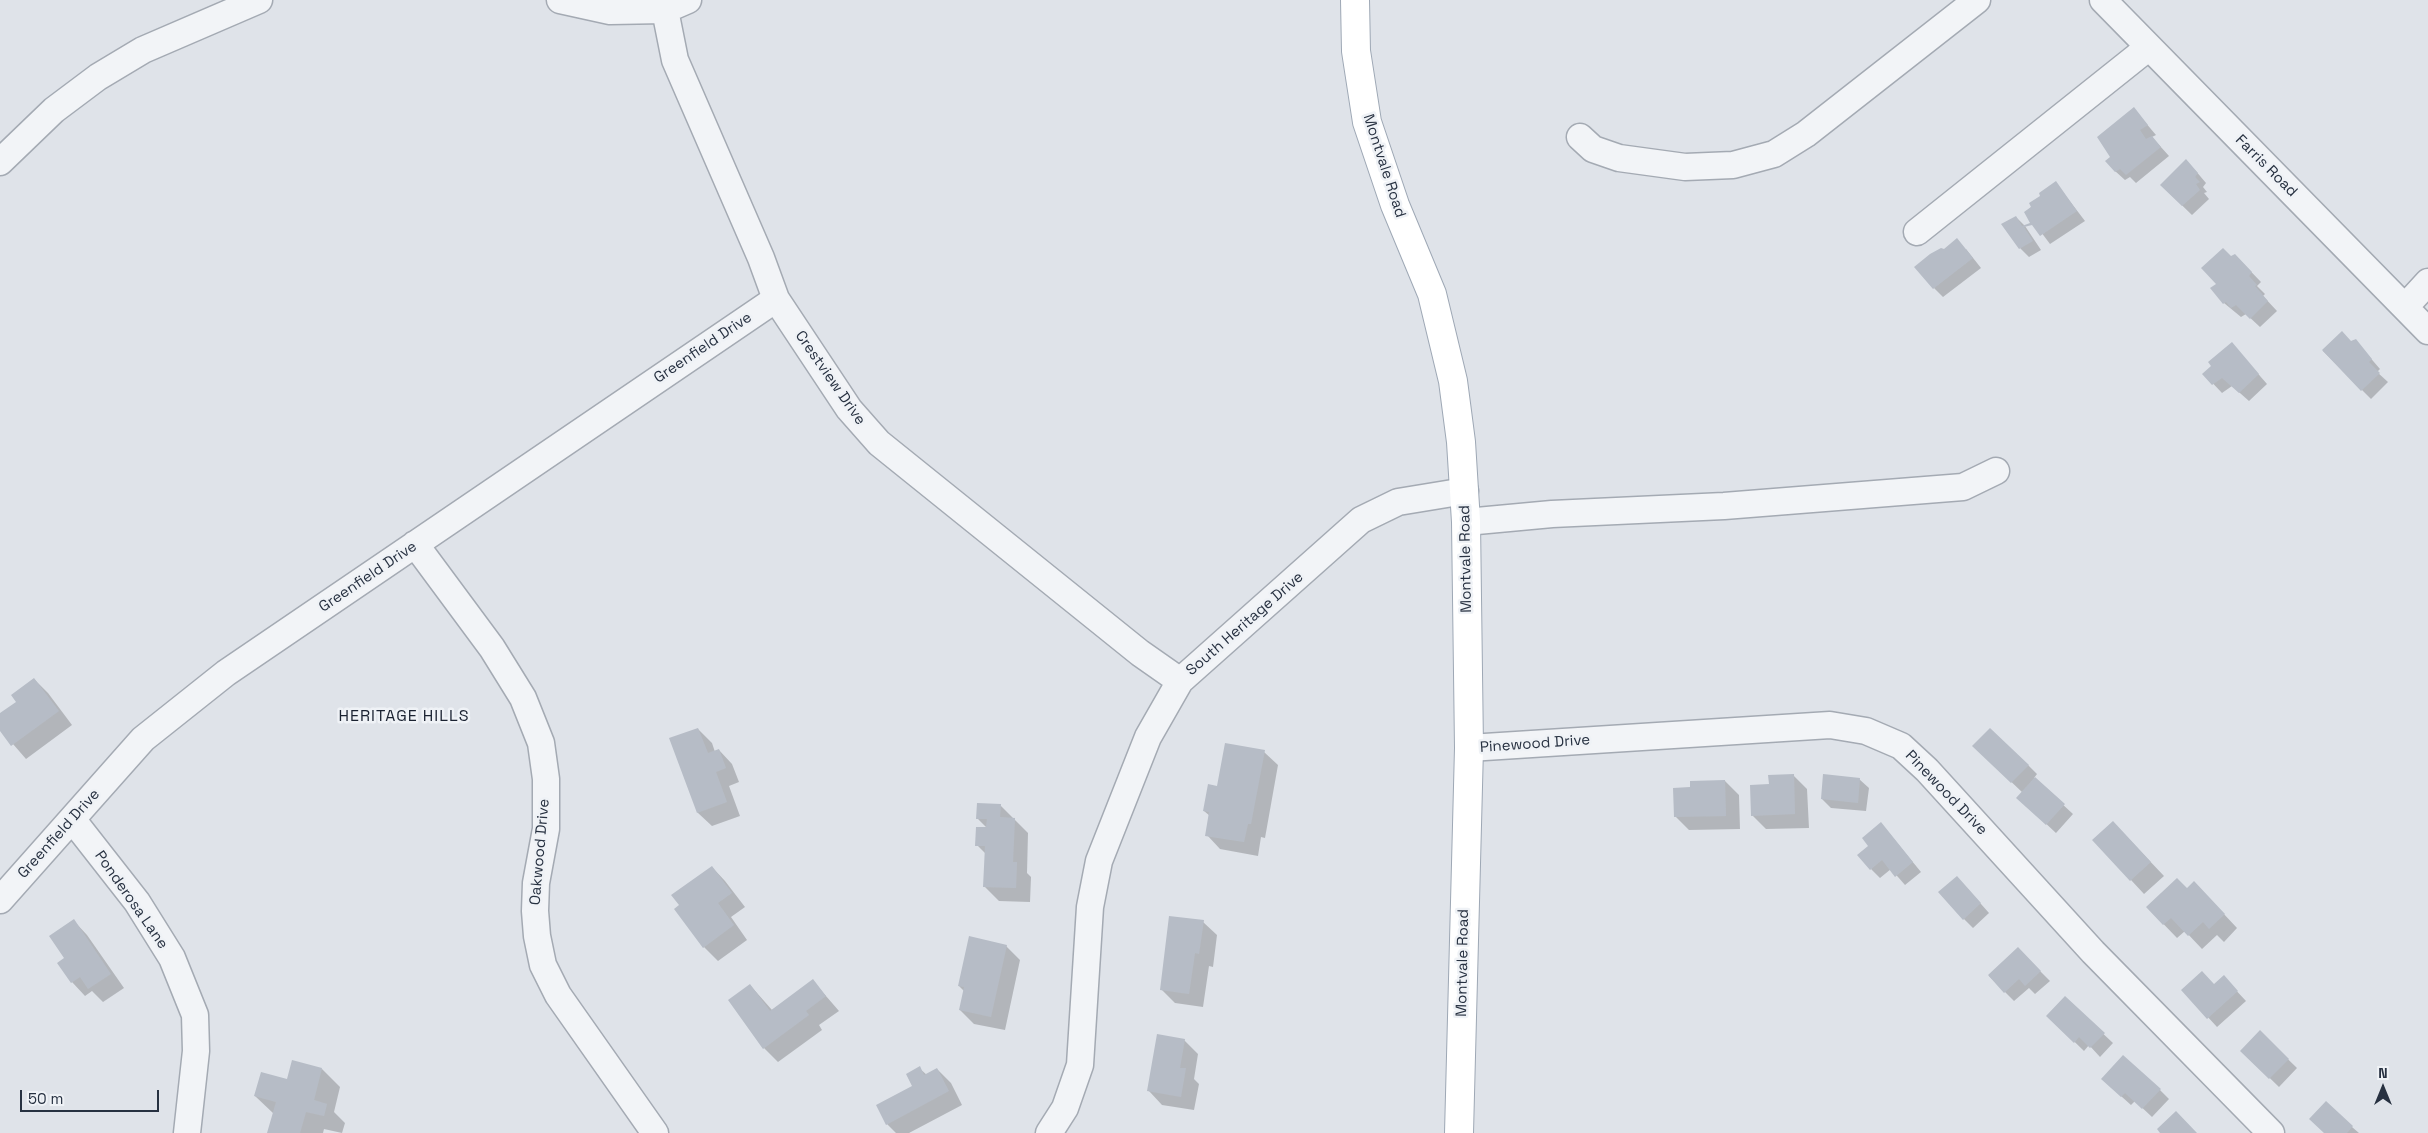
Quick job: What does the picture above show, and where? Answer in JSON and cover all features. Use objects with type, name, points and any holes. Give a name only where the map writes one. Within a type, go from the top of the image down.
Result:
[{"type":"main road","name":"Montvale Road","points":[[1355,0],[1356,51],[1367,122],[1395,206],[1432,294],[1453,381],[1464,492],[1469,748],[1459,1133]]},
{"type":"street","points":[[0,162],[54,110],[106,72],[143,50],[258,0]]},
{"type":"street","points":[[560,0],[610,11],[665,10],[688,0]]},
{"type":"street","points":[[1580,137],[1593,149],[1619,158],[1685,167],[1733,165],[1774,154],[1806,134],[1977,0]]},
{"type":"street","name":"Farris Road","points":[[2103,0],[2428,331]]},
{"type":"street","name":"Crestview Drive","points":[[665,10],[675,60],[761,258],[776,299],[849,409],[878,443],[1140,653],[1180,681]]},
{"type":"street","points":[[1918,232],[2149,47]]},
{"type":"street","points":[[2405,307],[2428,282]]},
{"type":"street","name":"Greenfield Drive","points":[[0,900],[143,739],[226,673],[776,299]]},
{"type":"street","points":[[1466,522],[1552,514],[1724,506],[1963,488],[1996,471]]},
{"type":"street","name":"South Heritage Drive","points":[[1049,1133],[1065,1108],[1080,1065],[1090,907],[1099,861],[1148,737],[1180,681],[1361,520],[1398,502],[1464,492]]},
{"type":"street","name":"Oakwood Drive","points":[[415,544],[492,648],[522,698],[541,743],[546,779],[546,829],[536,883],[534,911],[543,965],[558,995],[655,1133]]},
{"type":"street","name":"Pinewood Drive","points":[[1469,748],[1830,726],[1866,731],[1901,746],[1927,770],[2094,952],[2271,1133]]},
{"type":"street","name":"Ponderosa Lane","points":[[72,819],[137,902],[172,958],[195,1015],[196,1051],[187,1133]]},
{"type":"building","points":[[2134,107],[2148,125],[2140,130],[2146,139],[2152,136],[2161,147],[2126,175],[2120,169],[2115,172],[2105,161],[2110,157],[2097,137]]},
{"type":"building","points":[[2186,159],[2198,173],[2195,177],[2200,182],[2196,184],[2200,190],[2182,206],[2160,185]]},
{"type":"building","points":[[2056,181],[2077,211],[2040,236],[2032,225],[2024,227],[2033,241],[2019,249],[2001,224],[2016,216],[2022,226],[2030,223],[2024,212],[2031,207],[2029,203],[2040,196],[2039,193]]},
{"type":"building","points":[[1957,238],[1973,258],[1933,289],[1914,267],[1930,254],[1941,248],[1944,249]]},
{"type":"building","points":[[2223,248],[2231,256],[2235,254],[2252,272],[2249,276],[2268,301],[2250,319],[2236,305],[2231,308],[2226,302],[2223,304],[2210,288],[2216,284],[2201,268]]},
{"type":"building","points":[[2342,331],[2351,341],[2356,339],[2372,359],[2369,362],[2380,373],[2361,391],[2322,350]]},
{"type":"building","points":[[2232,342],[2259,374],[2239,393],[2222,378],[2212,385],[2202,374],[2211,366],[2208,362]]},
{"type":"building","points":[[34,678],[59,711],[11,746],[0,731],[0,713],[16,702],[11,695]]},
{"type":"building","points":[[698,728],[708,753],[719,749],[726,768],[716,772],[727,802],[697,813],[669,738]]},
{"type":"building","points":[[1990,728],[2029,765],[2011,783],[1972,746]]},
{"type":"building","points":[[1225,743],[1265,750],[1251,824],[1248,824],[1244,842],[1205,836],[1209,812],[1203,811],[1208,784],[1217,786]]},
{"type":"building","points":[[1794,774],[1795,814],[1751,816],[1750,785],[1769,784],[1768,775]]},
{"type":"building","points":[[1823,774],[1860,778],[1858,803],[1821,799]]},
{"type":"building","points":[[2035,777],[2065,804],[2046,825],[2016,798]]},
{"type":"building","points":[[1725,780],[1726,816],[1674,817],[1673,788],[1690,787],[1690,781]]},
{"type":"building","points":[[977,803],[1001,804],[1000,817],[1015,818],[1013,862],[1017,862],[1016,888],[983,887],[985,846],[975,846],[976,827],[986,827],[987,819],[976,819]]},
{"type":"building","points":[[2113,821],[2151,862],[2130,881],[2092,840]]},
{"type":"building","points":[[1881,822],[1913,862],[1895,877],[1882,860],[1870,870],[1857,855],[1868,846],[1862,838]]},
{"type":"building","points":[[712,866],[732,893],[718,903],[734,925],[703,948],[674,909],[679,905],[671,895]]},
{"type":"building","points":[[1957,876],[1981,903],[1963,920],[1938,892]]},
{"type":"building","points":[[2177,878],[2187,888],[2194,881],[2225,914],[2209,929],[2203,922],[2188,936],[2171,918],[2163,925],[2146,907]]},
{"type":"building","points":[[1169,916],[1204,920],[1199,954],[1195,953],[1189,994],[1160,990]]},
{"type":"building","points":[[74,919],[111,974],[88,989],[80,977],[71,983],[57,963],[64,958],[49,936]]},
{"type":"building","points":[[969,936],[1007,945],[991,1017],[959,1010],[964,987],[958,986]]},
{"type":"building","points":[[2018,947],[2041,971],[2025,986],[2019,979],[2004,993],[1988,975]]},
{"type":"building","points":[[2202,971],[2214,984],[2224,975],[2238,991],[2207,1019],[2181,990]]},
{"type":"building","points":[[813,979],[826,996],[806,1011],[809,1015],[763,1049],[728,1000],[750,984],[770,1011]]},
{"type":"building","points":[[2065,996],[2105,1033],[2090,1048],[2079,1037],[2074,1043],[2046,1016]]},
{"type":"building","points":[[2260,1030],[2289,1059],[2269,1079],[2240,1051]]},
{"type":"building","points":[[1157,1034],[1185,1039],[1180,1068],[1186,1068],[1181,1097],[1147,1091]]},
{"type":"building","points":[[2123,1055],[2161,1089],[2142,1109],[2125,1093],[2121,1097],[2101,1079]]},
{"type":"building","points":[[292,1060],[322,1068],[314,1100],[327,1104],[324,1116],[306,1112],[300,1133],[267,1133],[276,1102],[254,1096],[261,1072],[287,1079]]},
{"type":"building","points":[[920,1066],[924,1075],[937,1068],[949,1091],[886,1125],[876,1105],[912,1086],[906,1074]]},
{"type":"building","points":[[2326,1101],[2353,1126],[2347,1133],[2324,1133],[2309,1119]]},
{"type":"building","points":[[2176,1111],[2197,1133],[2160,1133],[2157,1129]]},
{"type":"district","name":"HERITAGE HILLS","points":[[404,717]]}]
